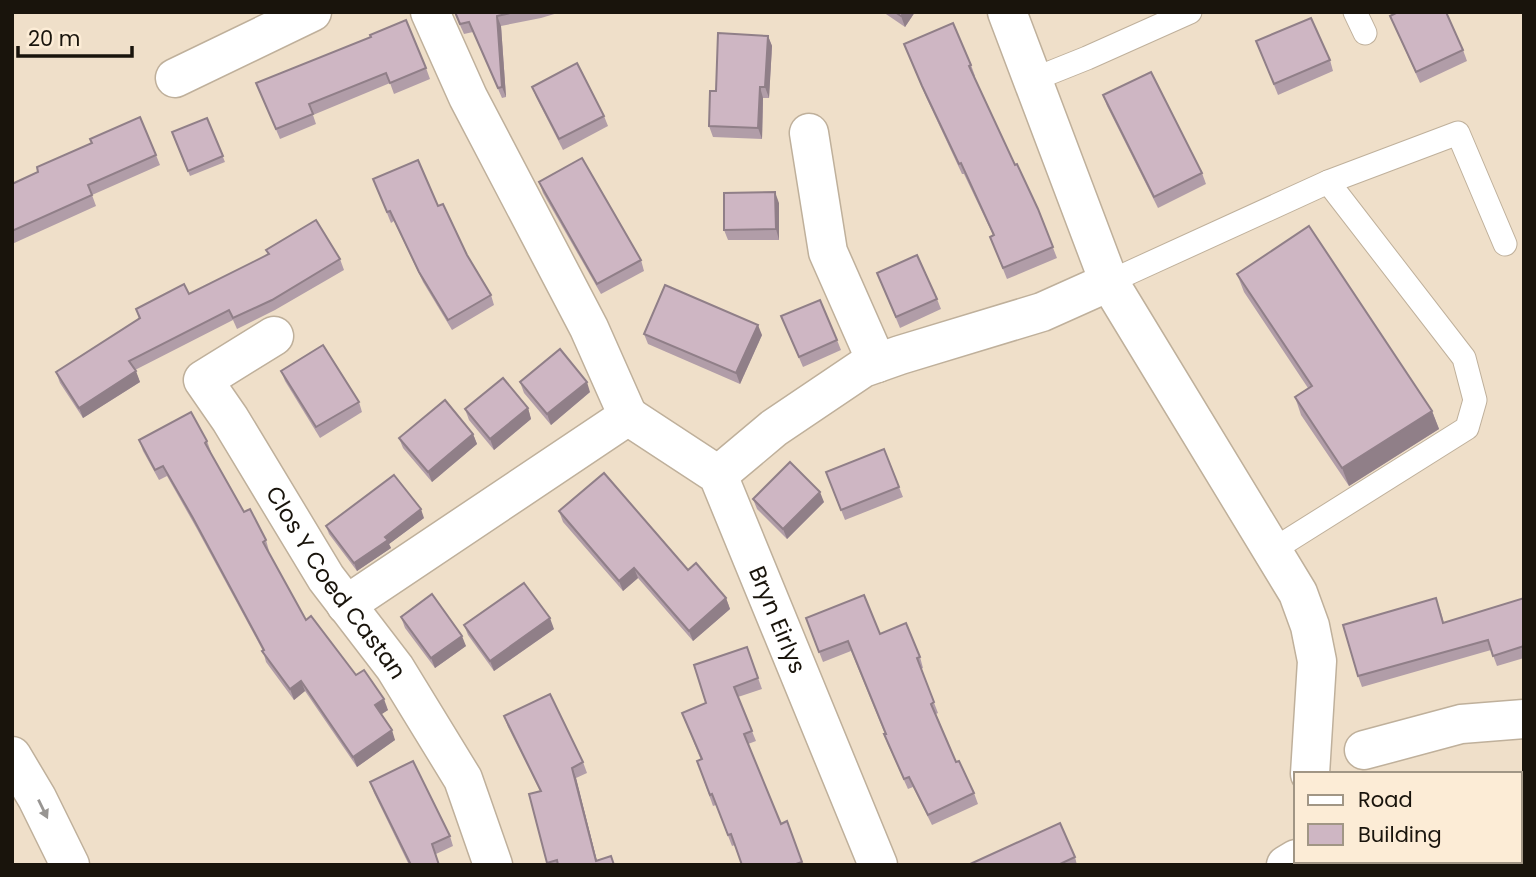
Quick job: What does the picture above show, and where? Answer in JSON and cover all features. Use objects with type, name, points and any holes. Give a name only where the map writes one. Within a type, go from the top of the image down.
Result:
[{"type":"street","points":[[175,78],[312,12]]},
{"type":"street","points":[[430,12],[468,97],[589,328],[628,416],[718,475],[774,428],[863,368],[1042,312],[1109,282]]},
{"type":"street","points":[[1007,12],[1109,282],[1298,593],[1310,626],[1317,661],[1310,772]]},
{"type":"street","points":[[809,133],[828,253],[877,363]]},
{"type":"street","name":"Clos Y Coed Castan","points":[[274,336],[204,380],[326,578],[395,668],[463,779],[493,865]]},
{"type":"street","points":[[346,605],[628,416]]},
{"type":"street","name":"Bryn Eirlys","points":[[718,475],[878,865]]},
{"type":"street","points":[[1364,750],[1461,724],[1524,719]]},
{"type":"street","points":[[12,756],[37,798],[70,865]]},
{"type":"lane","points":[[1032,80],[1191,12]]},
{"type":"lane","points":[[1109,282],[1328,182],[1458,133],[1505,244]]},
{"type":"lane","points":[[1273,550],[1466,428],[1475,400],[1464,358],[1328,182]]},
{"type":"building","points":[[455,12],[515,12],[497,16],[502,87],[498,88],[469,22],[460,24]]},
{"type":"building","points":[[1398,12],[1446,12],[1463,50],[1416,72],[1390,16]]},
{"type":"building","points":[[1311,18],[1330,60],[1274,84],[1256,41]]},
{"type":"building","points":[[406,20],[426,68],[390,83],[386,73],[309,104],[313,114],[276,129],[256,83],[371,37],[370,35]]},
{"type":"building","points":[[953,23],[971,65],[969,66],[1038,209],[1053,247],[1003,268],[990,237],[994,235],[904,44]]},
{"type":"building","points":[[718,33],[768,36],[765,87],[760,87],[758,128],[709,126],[710,91],[716,91]]},
{"type":"building","points":[[577,63],[604,116],[559,139],[532,87]]},
{"type":"building","points":[[1151,72],[1202,173],[1154,197],[1103,95]]},
{"type":"building","points":[[140,117],[156,155],[88,185],[92,195],[12,231],[12,184],[38,172],[37,167],[92,143],[90,139]]},
{"type":"building","points":[[207,118],[223,156],[188,171],[172,132]]},
{"type":"building","points":[[582,158],[641,260],[597,284],[539,182]]},
{"type":"building","points":[[418,160],[438,206],[443,204],[467,255],[491,295],[448,320],[419,272],[390,211],[387,212],[373,179]]},
{"type":"building","points":[[775,192],[776,229],[724,230],[724,193]]},
{"type":"building","points":[[316,220],[340,259],[272,300],[233,318],[229,310],[129,361],[136,371],[79,408],[56,372],[140,318],[136,309],[184,284],[189,294],[269,254],[266,250]]},
{"type":"building","points":[[1309,226],[1432,411],[1342,468],[1295,397],[1312,386],[1237,274]]},
{"type":"building","points":[[917,255],[937,299],[896,317],[877,273]]},
{"type":"building","points":[[665,285],[758,325],[736,373],[644,334]]},
{"type":"building","points":[[820,300],[837,340],[799,357],[781,316]]},
{"type":"building","points":[[323,345],[359,402],[316,427],[281,371]]},
{"type":"building","points":[[560,349],[587,382],[547,414],[520,382]]},
{"type":"building","points":[[503,378],[528,408],[490,439],[465,409]]},
{"type":"building","points":[[445,400],[473,434],[428,472],[399,438]]},
{"type":"building","points":[[191,412],[207,441],[205,443],[244,512],[250,509],[266,540],[263,542],[306,620],[311,616],[356,675],[364,670],[384,699],[375,705],[392,730],[353,757],[301,681],[290,689],[262,651],[264,650],[163,466],[155,470],[139,440]]},
{"type":"building","points":[[884,449],[899,487],[841,510],[826,472]]},
{"type":"building","points":[[790,462],[820,492],[783,529],[753,499]]},
{"type":"building","points":[[604,473],[688,570],[696,563],[726,598],[689,631],[634,568],[619,581],[559,511]]},
{"type":"building","points":[[394,475],[421,509],[385,537],[388,540],[354,563],[326,526]]},
{"type":"building","points":[[524,583],[550,618],[490,661],[464,625]]},
{"type":"building","points":[[432,594],[462,636],[431,658],[401,617]]},
{"type":"building","points":[[864,595],[880,634],[906,623],[934,702],[931,704],[956,762],[959,761],[974,793],[928,815],[909,777],[904,779],[848,641],[819,652],[806,618]]},
{"type":"building","points":[[1436,598],[1443,623],[1524,598],[1524,646],[1493,656],[1488,640],[1358,676],[1343,625]]},
{"type":"building","points":[[747,647],[758,678],[734,687],[752,731],[744,734],[781,824],[787,821],[802,862],[793,865],[742,865],[731,834],[728,835],[712,794],[710,795],[697,761],[702,759],[682,713],[706,703],[694,665]]},
{"type":"building","points":[[550,694],[583,762],[572,768],[596,861],[611,856],[614,865],[558,865],[557,860],[547,863],[529,794],[541,791],[504,716]]},
{"type":"building","points":[[413,761],[450,836],[432,844],[439,865],[411,865],[370,782]]},
{"type":"building","points":[[1060,823],[1075,857],[1058,865],[968,865]]}]
